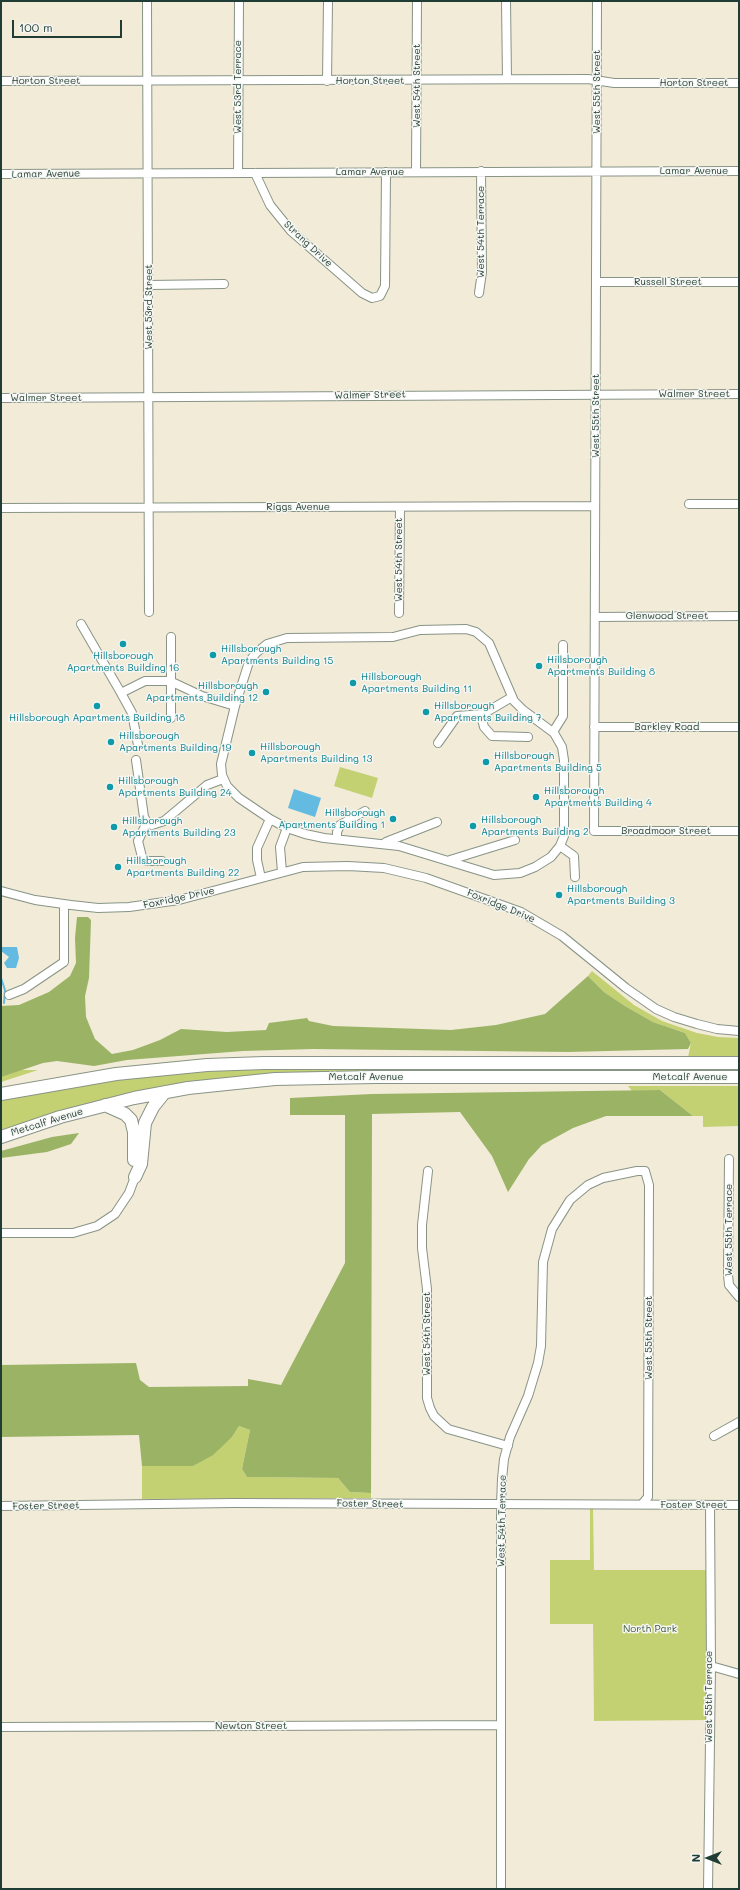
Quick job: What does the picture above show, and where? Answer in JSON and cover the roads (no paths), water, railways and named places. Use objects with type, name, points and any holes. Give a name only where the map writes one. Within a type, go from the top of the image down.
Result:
[{"type":"highway","name":"Metcalf Avenue","points":[[1,1094],[116,1074],[207,1065],[264,1063],[739,1063]]},
{"type":"highway","name":"Metcalf Avenue","points":[[1,1137],[60,1117],[105,1105],[165,1092],[238,1082],[320,1077],[739,1077]]},
{"type":"highway","points":[[135,1177],[141,1164],[145,1123],[153,1107],[165,1092]]},
{"type":"highway","points":[[105,1105],[125,1114],[133,1126],[135,1177]]},
{"type":"street","name":"West 53rd Street","points":[[148,1],[149,612]]},
{"type":"street","name":"West 53rd Terrace","points":[[238,173],[239,1]]},
{"type":"street","points":[[328,1],[328,81]]},
{"type":"street","name":"West 54th Street","points":[[416,172],[417,1]]},
{"type":"street","points":[[506,1],[506,80]]},
{"type":"street","name":"West 55th Street","points":[[594,831],[597,1]]},
{"type":"street","name":"Horton Street","points":[[1,81],[588,79],[614,83],[739,83]]},
{"type":"street","name":"Lamar Avenue","points":[[1,174],[481,172],[597,170],[739,171]]},
{"type":"street","name":"Strang Drive","points":[[255,173],[270,205],[286,225],[357,288],[369,297],[378,297],[383,292],[385,285],[386,172]]},
{"type":"street","name":"West 54th Terrace","points":[[479,293],[482,272],[481,172]]},
{"type":"street","name":"Russell Street","points":[[596,282],[739,282]]},
{"type":"street","points":[[149,285],[224,284]]},
{"type":"street","name":"Walmer Street","points":[[1,398],[596,393],[739,394]]},
{"type":"street","points":[[689,504],[739,504]]},
{"type":"street","name":"Riggs Avenue","points":[[1,508],[595,506]]},
{"type":"street","name":"West 54th Street","points":[[399,613],[400,507]]},
{"type":"street","name":"Glenwood Street","points":[[595,617],[739,616]]},
{"type":"street","points":[[81,624],[132,712],[138,744]]},
{"type":"street","points":[[466,629],[480,634],[491,647],[512,697],[523,710],[553,732],[559,740],[564,760],[564,836],[554,855],[543,863],[526,871],[508,875],[487,874],[450,860],[384,843],[305,834],[287,828],[270,819],[233,793],[223,779],[221,764],[235,706],[249,662],[259,650],[271,642],[282,638],[396,636],[420,630],[466,629]]},
{"type":"street","points":[[171,637],[171,718]]},
{"type":"street","points":[[553,732],[563,716],[563,645]]},
{"type":"street","points":[[121,693],[144,682],[170,681],[202,696],[235,706]]},
{"type":"street","points":[[438,743],[457,716],[481,715],[512,697]]},
{"type":"street","points":[[481,715],[484,727],[492,736],[528,737]]},
{"type":"street","name":"Barkley Road","points":[[594,727],[739,727]]},
{"type":"street","points":[[136,760],[144,817],[147,822],[154,825],[164,821],[208,785],[223,779]]},
{"type":"street","points":[[337,838],[337,832],[340,825],[365,811]]},
{"type":"street","points":[[261,878],[258,848],[270,819]]},
{"type":"street","points":[[147,822],[138,841],[142,857],[146,861],[162,861]]},
{"type":"street","points":[[384,843],[437,822]]},
{"type":"street","points":[[282,872],[280,847],[287,828]]},
{"type":"street","name":"Broadmoor Street","points":[[594,831],[739,831]]},
{"type":"street","points":[[450,860],[515,840]]},
{"type":"street","points":[[560,846],[574,856],[575,877]]},
{"type":"street","name":"Foxridge Drive","points":[[1,892],[64,904],[98,908],[153,905],[179,900],[308,866],[360,866],[384,868],[426,878],[521,912],[548,926],[576,946],[637,997],[665,1014],[711,1028],[739,1031]]},
{"type":"street","points":[[9,995],[24,989],[64,962],[64,904]]},
{"type":"street","name":"West 55th Terrace","points":[[729,1159],[728,1275],[729,1285],[739,1298]]},
{"type":"street","name":"West 54th Terrace","points":[[501,1889],[500,1725],[502,1479],[508,1446],[515,1424],[528,1396],[538,1363],[541,1341],[543,1262],[552,1229],[570,1200],[588,1185],[603,1178],[637,1170],[645,1172]]},
{"type":"street","name":"West 54th Street","points":[[428,1171],[422,1225],[422,1248],[427,1289],[427,1398],[434,1416],[448,1429],[508,1446]]},
{"type":"street","name":"West 55th Street","points":[[642,1504],[648,1497],[649,1185],[645,1172]]},
{"type":"street","points":[[1,1233],[73,1233],[97,1226],[115,1214],[129,1193],[135,1177]]},
{"type":"street","points":[[714,1436],[739,1422]]},
{"type":"street","name":"Foster Street","points":[[1,1506],[214,1504],[739,1505]]},
{"type":"street","name":"West 55th Terrace","points":[[708,1889],[710,1505]]},
{"type":"street","points":[[710,1666],[739,1674]]},
{"type":"street","name":"Newton Street","points":[[1,1727],[500,1725]]},
{"type":"water","points":[[294,789],[321,798],[315,817],[288,808]]},
{"type":"water","points":[[1,947],[17,947],[19,958],[16,968],[7,968],[4,963],[9,957],[1,951]]},
{"type":"waterway","points":[[1,978],[5,990],[4,1003]]},
{"type":"place","name":"Hillsborough Apartments Building 16","points":[[123,644]]},
{"type":"place","name":"Hillsborough Apartments Building 15","points":[[213,655]]},
{"type":"place","name":"Hillsborough Apartments Building 8","points":[[539,666]]},
{"type":"place","name":"Hillsborough Apartments Building 11","points":[[353,683]]},
{"type":"place","name":"Hillsborough Apartments Building 12","points":[[266,692]]},
{"type":"place","name":"Hillsborough Apartments Building 18","points":[[97,706]]},
{"type":"place","name":"Hillsborough Apartments Building 7","points":[[426,712]]},
{"type":"place","name":"Hillsborough Apartments Building 19","points":[[111,742]]},
{"type":"place","name":"Hillsborough Apartments Building 13","points":[[252,753]]},
{"type":"place","name":"Hillsborough Apartments Building 5","points":[[486,762]]},
{"type":"place","name":"Hillsborough Apartments Building 24","points":[[110,787]]},
{"type":"place","name":"Hillsborough Apartments Building 4","points":[[536,797]]},
{"type":"place","name":"Hillsborough Apartments Building 1","points":[[393,819]]},
{"type":"place","name":"Hillsborough Apartments Building 2","points":[[473,826]]},
{"type":"place","name":"Hillsborough Apartments Building 23","points":[[114,827]]},
{"type":"place","name":"Hillsborough Apartments Building 22","points":[[118,867]]},
{"type":"place","name":"Hillsborough Apartments Building 3","points":[[559,895]]},
{"type":"park label","name":"North Park","points":[[650,1629]]}]
